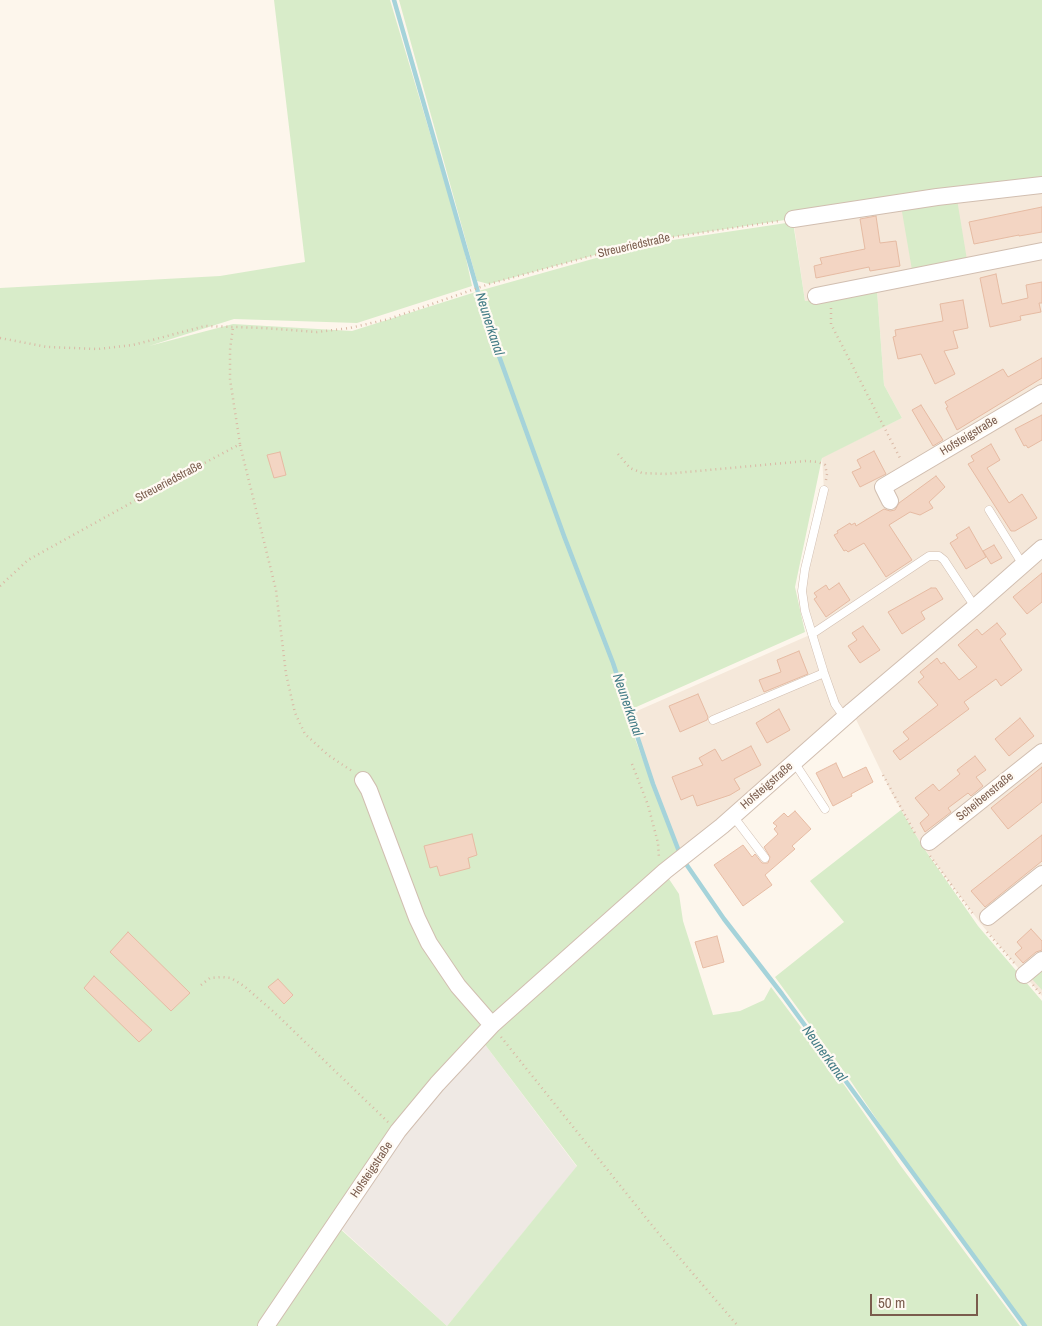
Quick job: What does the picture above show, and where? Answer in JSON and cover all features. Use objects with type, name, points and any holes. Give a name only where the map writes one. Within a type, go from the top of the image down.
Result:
[{"type":"street","points":[[793,219],[1042,185]]},
{"type":"street","points":[[816,296],[1042,251]]},
{"type":"street","name":"Hofsteigstraße","points":[[890,502],[883,487],[1042,393]]},
{"type":"street","name":"Hofsteigstraße","points":[[266,1326],[398,1131],[436,1084],[492,1025],[668,869],[734,816],[844,717],[976,607],[1042,548]]},
{"type":"street","name":"Scheibenstraße","points":[[925,845],[1042,752]]},
{"type":"street","points":[[363,780],[369,790],[417,918],[429,943],[458,986],[492,1025]]},
{"type":"street","points":[[984,922],[1042,874]]},
{"type":"street","points":[[1024,975],[1042,960]]},
{"type":"lane","points":[[824,490],[805,569],[802,591],[824,673],[835,704],[844,717]]},
{"type":"lane","points":[[989,510],[1023,565]]},
{"type":"lane","points":[[812,634],[929,556],[939,556],[944,560],[976,607]]},
{"type":"lane","points":[[713,720],[824,673]]},
{"type":"lane","points":[[794,762],[825,809]]},
{"type":"lane","points":[[734,816],[765,858]]},
{"type":"path","name":"Streueriedstraße","points":[[0,338],[47,347],[98,349],[133,345],[200,327],[317,332],[350,328],[389,318],[489,284],[646,241],[793,219]]},
{"type":"path","points":[[836,292],[831,301],[831,324],[908,472]]},
{"type":"path","points":[[233,327],[230,350],[230,379],[240,444],[276,590],[286,674],[295,713],[304,734],[328,755],[363,780]]},
{"type":"path","name":"Streueriedstraße","points":[[0,586],[14,572],[36,556],[240,444]]},
{"type":"path","points":[[618,454],[630,468],[642,473],[665,474],[806,461],[818,462],[825,465],[827,474],[824,490]]},
{"type":"path","points":[[632,764],[648,805],[658,843],[658,856],[668,869]]},
{"type":"path","points":[[883,775],[925,845],[1042,996]]},
{"type":"path","points":[[201,985],[210,978],[221,977],[231,978],[244,986],[275,1013],[398,1131]]},
{"type":"path","points":[[492,1025],[659,1234],[737,1326]]},
{"type":"shaded area","points":[[1042,185],[1042,996],[981,924],[923,847],[892,794],[852,711],[678,852],[630,714],[812,634],[802,591],[824,490],[822,457],[902,418],[884,385],[877,291],[805,301],[793,219]]},
{"type":"shaded area","points":[[483,1042],[577,1167],[447,1326],[338,1226],[374,1172],[469,1055]]},
{"type":"green space","points":[[274,0],[390,0],[462,240],[472,286],[357,323],[234,319],[149,346],[233,324],[352,331],[482,290],[646,244],[793,222],[805,301],[877,291],[884,385],[902,418],[822,458],[795,587],[805,632],[625,712],[678,853],[667,876],[679,894],[683,921],[713,1015],[740,1011],[764,1000],[771,987],[1020,1326],[447,1326],[0,1326],[0,288],[220,276],[305,262]],"holes":[[[483,1042],[577,1166],[447,1326],[338,1227],[374,1172],[469,1055]]]},
{"type":"green space","points":[[399,0],[1042,0],[1042,185],[937,197],[646,241],[489,284],[477,281]]},
{"type":"green space","points":[[957,199],[967,260],[912,270],[901,206]]},
{"type":"green space","points":[[901,810],[923,847],[978,926],[1042,1001],[1042,1326],[1024,1326],[917,1179],[848,1077],[775,977],[844,922],[810,881]]},
{"type":"green space","points":[[1042,965],[1042,990],[1032,979]]},
{"type":"building","points":[[1042,207],[1042,232],[974,244],[969,222]]},
{"type":"building","points":[[876,216],[880,243],[896,241],[900,266],[870,271],[869,267],[816,278],[814,266],[822,264],[820,258],[865,249],[860,219]]},
{"type":"building","points":[[996,274],[1002,304],[1028,298],[1026,285],[1042,282],[1042,303],[1039,303],[1041,312],[1020,316],[1021,320],[990,327],[980,278]]},
{"type":"building","points":[[963,300],[968,328],[953,331],[958,348],[944,351],[955,374],[935,384],[921,354],[898,359],[893,337],[896,336],[895,330],[943,321],[940,304]]},
{"type":"building","points":[[1042,358],[1042,378],[957,430],[945,402],[1003,369],[1008,377]]},
{"type":"building","points":[[921,405],[943,440],[933,446],[912,410]]},
{"type":"building","points":[[1042,415],[1042,440],[1028,448],[1026,445],[1024,446],[1015,429]]},
{"type":"building","points":[[991,444],[1000,460],[987,468],[1009,503],[1022,494],[1037,518],[1015,531],[1011,531],[968,464],[974,461],[971,456]]},
{"type":"building","points":[[874,451],[886,474],[860,487],[852,472],[861,468],[857,460]]},
{"type":"building","points":[[280,452],[286,475],[274,478],[267,455]]},
{"type":"building","points":[[936,476],[945,487],[929,502],[933,508],[920,515],[910,512],[889,525],[912,560],[886,577],[864,543],[848,552],[844,551],[834,535],[838,533],[837,531],[850,523],[851,525],[855,523],[856,526],[884,509],[895,510],[899,503]]},
{"type":"building","points":[[969,527],[986,557],[966,569],[950,543],[958,538],[956,535]]},
{"type":"building","points":[[994,545],[1002,558],[991,564],[983,551]]},
{"type":"building","points":[[1042,573],[1042,602],[1027,614],[1013,597]]},
{"type":"building","points":[[839,583],[850,600],[826,617],[814,599],[817,597],[814,593],[826,585],[829,590]]},
{"type":"building","points":[[931,588],[936,588],[943,599],[921,612],[925,619],[902,634],[888,612]]},
{"type":"building","points":[[997,623],[1006,634],[1000,639],[1022,670],[1001,686],[996,679],[964,702],[969,709],[900,760],[893,751],[909,739],[903,732],[938,705],[918,682],[924,677],[920,672],[937,658],[941,664],[944,662],[959,680],[977,667],[958,645],[977,629],[982,635]]},
{"type":"building","points":[[863,626],[880,650],[860,663],[848,646],[857,640],[852,633]]},
{"type":"building","points":[[799,651],[808,674],[764,692],[759,680],[781,672],[777,660]]},
{"type":"building","points":[[698,694],[708,717],[707,720],[680,732],[669,706]]},
{"type":"building","points":[[779,709],[790,730],[767,743],[756,723]]},
{"type":"building","points":[[1020,718],[1034,736],[1009,756],[995,739]]},
{"type":"building","points":[[751,746],[761,765],[734,779],[740,789],[730,795],[697,806],[693,795],[681,800],[672,777],[703,765],[699,758],[715,749],[722,761]]},
{"type":"building","points":[[975,756],[986,770],[976,777],[983,786],[971,796],[968,793],[948,808],[951,812],[925,832],[920,823],[929,815],[915,798],[933,784],[939,791],[960,774],[957,770]]},
{"type":"building","points":[[836,763],[843,778],[866,767],[873,782],[833,806],[816,773]]},
{"type":"building","points":[[1042,767],[1042,802],[1008,829],[991,808]]},
{"type":"building","points":[[795,811],[811,829],[792,846],[795,849],[765,875],[772,885],[743,906],[714,865],[743,845],[752,857],[755,854],[762,863],[768,863],[770,857],[764,847],[778,834],[774,829],[777,826],[773,823],[784,813],[788,817]]},
{"type":"building","points":[[472,834],[477,855],[468,858],[470,868],[440,876],[437,866],[430,868],[424,846]]},
{"type":"building","points":[[1042,835],[1042,861],[985,907],[971,891]]},
{"type":"building","points":[[1031,929],[1042,941],[1042,950],[1036,952],[1023,963],[1015,954],[1022,948],[1017,942]]},
{"type":"building","points":[[128,932],[190,993],[171,1011],[110,952]]},
{"type":"building","points":[[717,936],[724,962],[703,968],[695,942]]},
{"type":"building","points":[[94,976],[152,1030],[139,1042],[84,988]]},
{"type":"building","points":[[278,979],[293,995],[284,1004],[268,987]]},
{"type":"waterway","name":"Neunerkanal","points":[[394,0],[486,320],[564,536],[613,663],[653,784],[680,854]]},
{"type":"waterway","name":"Neunerkanal","points":[[684,861],[724,919],[782,994],[1025,1326]]}]
